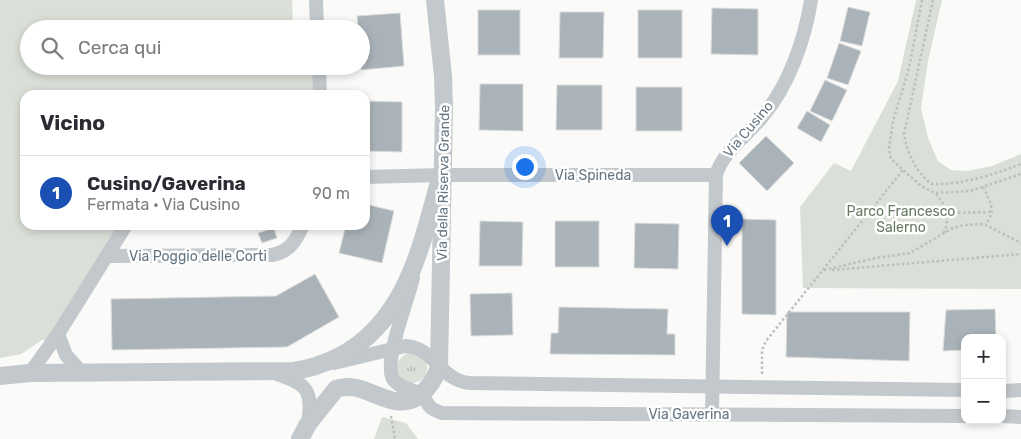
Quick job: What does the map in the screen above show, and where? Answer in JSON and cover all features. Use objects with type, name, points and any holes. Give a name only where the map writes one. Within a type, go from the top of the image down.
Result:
[{"type":"street","points":[[316,0],[317,20]]},
{"type":"street","name":"Via della Riserva Grande","points":[[435,0],[443,76],[444,121],[441,175],[439,367]]},
{"type":"street","name":"Via Cusino","points":[[712,414],[716,175],[725,156],[764,115],[778,93],[803,35],[811,0]]},
{"type":"street","points":[[319,75],[320,90]]},
{"type":"street","points":[[421,394],[402,387],[392,378],[390,368],[392,348],[404,314],[441,175]]},
{"type":"street","name":"Via Spineda","points":[[370,177],[716,175]]},
{"type":"street","name":"Via Poggio delle Corti","points":[[30,373],[58,334],[123,230]]},
{"type":"street","name":"Via Poggio delle Corti","points":[[108,256],[272,255],[279,254],[292,245],[300,230]]},
{"type":"street","points":[[316,367],[361,343],[383,322],[397,301],[418,256]]},
{"type":"street","points":[[58,334],[66,355],[81,372]]},
{"type":"street","points":[[0,376],[30,373],[293,370],[316,367],[392,348],[415,346],[428,353],[439,367],[434,380],[421,394],[409,401],[392,402],[350,387],[332,392],[304,431]]},
{"type":"street","name":"Via Gaverina","points":[[439,367],[455,380],[469,383],[961,390]]},
{"type":"street","points":[[268,370],[292,379],[304,386],[311,401],[304,431]]},
{"type":"street","points":[[1006,391],[1021,390]]},
{"type":"street","name":"Via Gaverina","points":[[421,394],[432,409],[453,414],[961,416]]},
{"type":"street","points":[[1006,416],[1021,417]]},
{"type":"path","points":[[922,0],[909,68],[890,138],[891,159],[921,186],[935,193],[944,203],[948,212],[948,223],[944,233]]},
{"type":"path","points":[[934,0],[904,134],[907,153],[915,169],[931,184],[942,185],[983,178],[1021,164]]},
{"type":"path","points":[[762,386],[763,345],[787,312],[823,271],[903,170]]},
{"type":"path","points":[[935,193],[970,191],[1021,174]]},
{"type":"path","points":[[983,188],[989,198],[992,212],[989,220],[984,224]]},
{"type":"path","points":[[948,212],[992,212]]},
{"type":"path","points":[[823,271],[876,258],[910,253],[944,233],[963,225],[984,224],[1021,243]]},
{"type":"path","points":[[823,271],[999,254],[1021,254]]},
{"type":"path","points":[[392,402],[391,420],[395,439]]},
{"type":"green space","points":[[0,0],[292,0],[293,20],[20,20],[20,75],[316,75],[318,90],[20,90],[20,230],[118,230],[47,340],[42,340],[21,354],[0,358]]},
{"type":"green space","name":"Parco Francesco Salerno","points":[[916,0],[942,0],[928,61],[921,108],[928,138],[938,161],[951,170],[967,171],[992,166],[1021,154],[1021,289],[803,288],[800,207],[834,163],[851,171],[898,81]]},
{"type":"green space","points":[[412,353],[418,354],[426,362],[426,374],[418,382],[412,383],[406,382],[398,374],[397,368],[398,362],[406,354]]},
{"type":"green space","points":[[382,417],[406,423],[418,439],[374,439]]},
{"type":"building","points":[[848,7],[870,12],[862,46],[840,41]]},
{"type":"building","points":[[712,8],[758,9],[758,55],[711,54]]},
{"type":"building","points":[[478,10],[520,10],[520,55],[478,55]]},
{"type":"building","points":[[638,10],[682,10],[682,58],[638,58]]},
{"type":"building","points":[[560,12],[604,12],[603,58],[559,58]]},
{"type":"building","points":[[400,13],[404,66],[370,69],[370,20],[357,20],[357,16]]},
{"type":"building","points":[[839,43],[861,51],[848,85],[827,78]]},
{"type":"building","points":[[825,80],[847,90],[832,121],[810,111]]},
{"type":"building","points":[[480,84],[523,84],[523,131],[479,130]]},
{"type":"building","points":[[557,85],[602,85],[602,130],[556,130]]},
{"type":"building","points":[[636,87],[682,87],[682,131],[636,131]]},
{"type":"building","points":[[370,101],[402,102],[402,152],[370,151]]},
{"type":"building","points":[[807,111],[830,125],[821,142],[797,128]]},
{"type":"building","points":[[766,136],[794,163],[767,191],[739,163]]},
{"type":"building","points":[[370,205],[394,211],[382,263],[339,253],[345,230],[370,230]]},
{"type":"building","points":[[742,219],[776,220],[776,315],[742,314]]},
{"type":"building","points":[[480,221],[523,222],[522,266],[479,266]]},
{"type":"building","points":[[555,221],[599,221],[599,267],[555,267]]},
{"type":"building","points":[[635,223],[679,224],[678,269],[634,268]]},
{"type":"building","points":[[275,230],[277,238],[262,243],[258,233]]},
{"type":"building","points":[[315,274],[339,317],[287,347],[112,350],[111,299],[276,296]]},
{"type":"building","points":[[512,293],[513,335],[471,336],[470,294]]},
{"type":"building","points":[[559,307],[668,309],[667,334],[675,334],[675,355],[550,354],[551,333],[558,333]]},
{"type":"building","points":[[995,309],[996,334],[961,334],[961,350],[943,351],[946,310]]},
{"type":"building","points":[[787,312],[910,312],[909,361],[786,357]]},
{"type":"place","name":"Cusino/Gaverina","points":[[727,246]]}]
